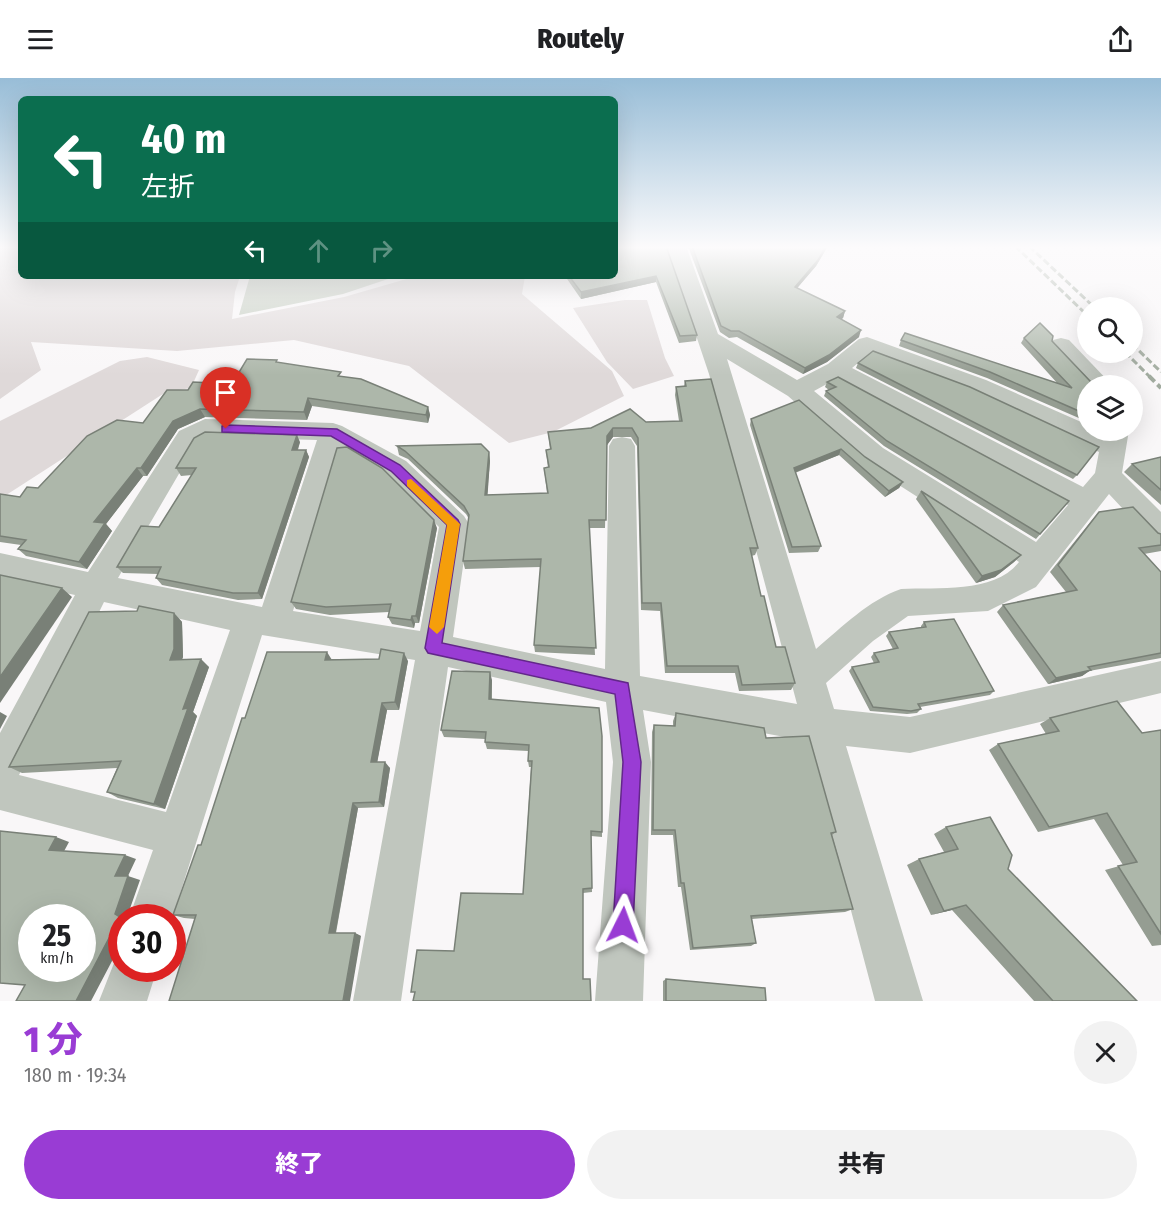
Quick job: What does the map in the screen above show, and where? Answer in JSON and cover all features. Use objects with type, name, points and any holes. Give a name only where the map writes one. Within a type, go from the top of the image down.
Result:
[{"type":"street","points":[[691,289],[709,338],[808,677],[899,1001]]},
{"type":"street","points":[[709,338],[798,390],[873,455],[1039,559]]},
{"type":"street","points":[[798,390],[836,369],[867,344],[1077,424]]},
{"type":"street","points":[[1061,345],[1090,375]]},
{"type":"street","points":[[836,369],[1087,502]]},
{"type":"street","points":[[0,772],[96,586],[188,437],[205,428],[333,432],[396,468],[454,524],[377,1001]]},
{"type":"street","points":[[156,904],[179,836],[333,432]]},
{"type":"street","points":[[808,677],[861,632],[901,603],[988,597],[1025,578],[1108,476],[1114,441]]},
{"type":"street","points":[[619,1001],[632,762],[622,688],[622,446]]},
{"type":"street","points":[[1108,476],[1161,531]]},
{"type":"street","points":[[0,566],[261,621],[433,648],[622,688],[821,726],[910,735],[1161,677]]},
{"type":"street","points":[[0,790],[179,836]]},
{"type":"street","points":[[123,1001],[130,982]]},
{"type":"shaded area","points":[[0,289],[236,289],[232,319],[344,297],[372,289],[523,289],[522,294],[612,371],[624,396],[553,432],[509,443],[409,366],[294,340],[177,351],[31,342],[41,370],[0,399]]},
{"type":"shaded area","points":[[246,289],[358,289],[343,294],[239,315]]},
{"type":"shaded area","points":[[625,300],[647,300],[665,358],[674,376],[633,389],[607,362],[573,308]]},
{"type":"shaded area","points":[[147,357],[199,370],[191,388],[166,392],[0,499],[0,421],[120,361]]},
{"type":"building","points":[[579,289],[595,289],[581,292]]},
{"type":"building","points":[[661,289],[681,289],[697,335],[680,336]]},
{"type":"building","points":[[708,289],[799,289],[845,311],[837,317],[861,330],[829,355],[805,368],[739,331],[731,331],[721,326]]},
{"type":"building","points":[[1040,323],[1053,336],[1052,341],[1084,375],[1077,375],[1077,410],[990,372],[901,340],[905,333],[1072,388],[1024,338]]},
{"type":"building","points":[[873,351],[970,387],[1077,437],[1077,441],[1086,441],[1099,447],[1077,475],[858,363]]},
{"type":"building","points":[[247,359],[277,360],[276,362],[341,372],[338,376],[361,379],[428,407],[426,415],[308,398],[304,412],[200,409],[173,421],[141,468],[137,468],[94,522],[105,523],[79,562],[18,549],[26,540],[0,536],[0,494],[20,497],[27,487],[38,488],[87,436],[117,420],[143,423],[167,390],[188,390],[193,382],[232,384]]},
{"type":"building","points":[[838,377],[1069,501],[1040,534],[887,441],[826,391],[836,387],[827,382]]},
{"type":"building","points":[[711,379],[758,548],[750,548],[761,596],[764,596],[776,647],[785,647],[795,683],[742,685],[738,666],[667,666],[661,603],[642,603],[638,438],[632,428],[613,428],[607,436],[606,520],[589,520],[596,648],[534,645],[541,559],[463,561],[469,515],[464,506],[397,446],[481,444],[489,452],[485,495],[548,493],[544,468],[549,467],[546,450],[551,449],[548,432],[591,428],[630,409],[646,422],[682,421],[676,387],[686,386],[685,381]]},
{"type":"building","points":[[799,400],[865,457],[903,482],[889,491],[841,449],[794,468],[821,546],[792,547],[751,419]]},
{"type":"building","points":[[205,432],[297,435],[292,450],[306,450],[258,593],[233,593],[156,578],[161,567],[117,567],[141,526],[159,527],[196,468],[176,468],[194,438]]},
{"type":"building","points":[[347,447],[382,468],[434,520],[416,616],[412,616],[411,620],[388,617],[391,604],[326,607],[291,602],[337,448]]},
{"type":"building","points":[[1161,457],[1161,490],[1132,464]]},
{"type":"building","points":[[921,491],[1021,555],[1001,570],[982,576]]},
{"type":"building","points":[[1133,507],[1161,534],[1161,545],[1139,548],[1161,572],[1161,653],[1088,667],[1091,670],[1056,678],[1003,605],[1077,590],[1058,565],[1099,512]]},
{"type":"building","points":[[0,575],[62,588],[0,677]]},
{"type":"building","points":[[139,606],[174,613],[174,649],[170,660],[201,659],[183,709],[188,708],[154,804],[107,792],[121,761],[9,767],[89,612],[137,611]]},
{"type":"building","points":[[954,619],[994,691],[918,704],[921,709],[911,711],[873,707],[852,667],[879,662],[874,653],[898,648],[889,632],[926,627],[924,622]]},
{"type":"building","points":[[381,649],[404,653],[395,702],[382,703],[371,762],[385,762],[379,802],[353,803],[329,933],[355,933],[343,1001],[169,1001],[175,982],[186,982],[186,947],[196,915],[186,915],[186,904],[177,904],[198,845],[201,845],[242,718],[245,718],[267,652],[327,652],[325,660],[379,659]]},
{"type":"building","points":[[452,671],[490,672],[489,699],[599,708],[602,736],[602,832],[591,831],[592,888],[583,889],[583,979],[590,979],[591,1001],[413,1001],[415,992],[411,992],[417,950],[454,951],[461,893],[523,894],[532,761],[528,761],[529,745],[485,742],[486,732],[441,730]]},
{"type":"building","points":[[1117,701],[1142,733],[1161,730],[1161,934],[1118,866],[1137,862],[1107,813],[1049,827],[998,744],[1059,731],[1050,718]]},
{"type":"building","points":[[676,713],[764,728],[766,738],[809,736],[836,832],[831,833],[853,909],[751,916],[756,943],[693,948],[684,883],[681,883],[675,830],[653,830],[654,725],[675,726]]},
{"type":"building","points":[[990,817],[1012,855],[1008,869],[1137,1001],[1053,1001],[966,905],[944,911],[919,859],[958,849],[946,827]]},
{"type":"building","points":[[0,831],[56,837],[49,850],[125,855],[115,876],[128,876],[118,904],[108,904],[108,940],[96,963],[96,904],[18,904],[18,982],[86,982],[76,1001],[16,1001],[25,985],[0,983]]},
{"type":"building","points":[[666,979],[765,988],[766,1001],[666,1001]]},
{"type":"railway","points":[[1060,289],[1077,305]]},
{"type":"railway","points":[[1075,289],[1083,297]]},
{"type":"railway","points":[[1143,355],[1161,372]]},
{"type":"railway","points":[[1136,363],[1161,388]]},
{"type":"slow traffic","points":[[411,483],[454,524],[437,627]]},
{"type":"route","points":[[226,429],[333,432],[396,468],[454,524],[433,648],[622,688],[632,762],[623,925]]}]
